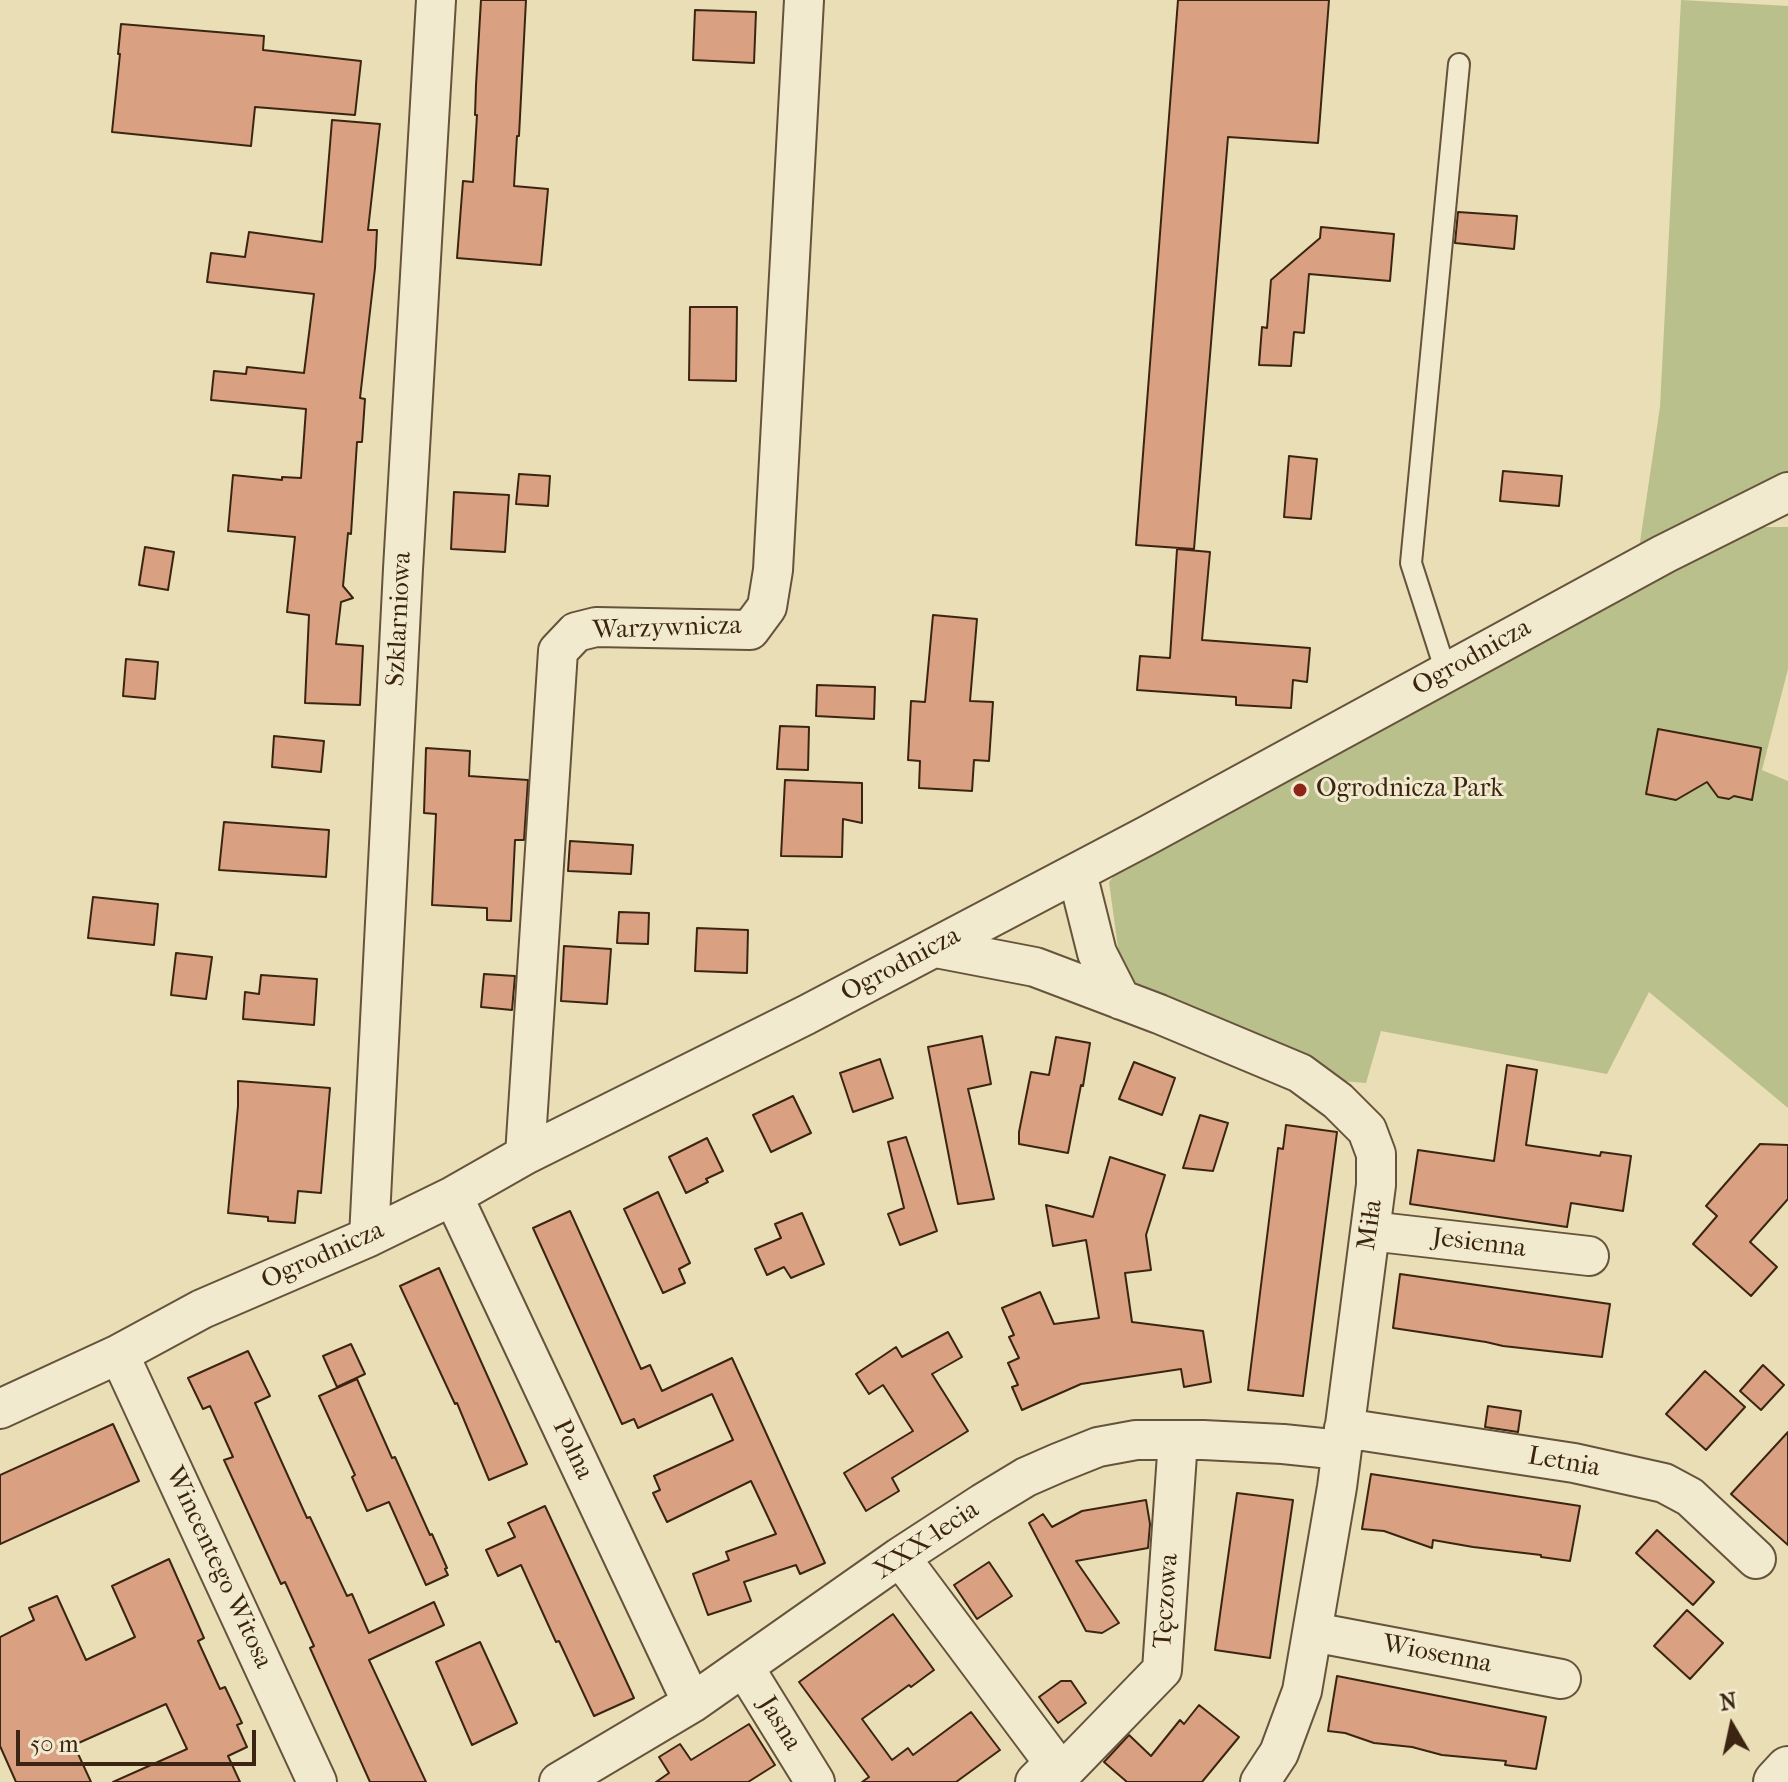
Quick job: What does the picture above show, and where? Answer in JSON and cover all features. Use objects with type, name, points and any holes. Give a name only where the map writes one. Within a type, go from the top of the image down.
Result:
[{"type":"street","name":"Szklarniowa","points":[[369,1237],[436,0]]},
{"type":"street","name":"Warzywnicza","points":[[525,1155],[558,651],[576,632],[596,627],[750,630],[767,607],[773,570],[804,0]]},
{"type":"street","name":"Ogrodnicza","points":[[0,1409],[119,1354],[202,1309],[369,1237],[453,1196],[525,1155],[806,1015],[1077,873],[1664,554],[1788,492]]},
{"type":"street","points":[[1077,873],[1097,953],[1121,1000]]},
{"type":"street","name":"Miła","points":[[936,948],[1035,967],[1159,1014],[1300,1073],[1338,1101],[1367,1130],[1376,1154],[1376,1185],[1337,1487],[1302,1691],[1279,1753],[1260,1782]]},
{"type":"street","name":"Polna","points":[[453,1196],[692,1703]]},
{"type":"street","name":"Jesienna","points":[[1370,1231],[1589,1256]]},
{"type":"street","name":"Wincentego Witosa","points":[[119,1354],[317,1782]]},
{"type":"street","name":"XXX-lecia","points":[[577,1778],[692,1703],[900,1557],[1026,1477],[1098,1447],[1136,1440],[1283,1444],[1342,1439]]},
{"type":"street","name":"Letnia","points":[[1342,1439],[1574,1463],[1664,1483],[1690,1497],[1756,1559]]},
{"type":"street","name":"Tęczowa","points":[[900,1557],[1057,1774],[1162,1670],[1178,1440]]},
{"type":"street","name":"Wiosenna","points":[[1313,1632],[1561,1679]]},
{"type":"street","name":"Jasna","points":[[744,1667],[815,1782]]},
{"type":"street","points":[[1776,1782],[1788,1769]]},
{"type":"lane","points":[[1446,672],[1411,563],[1459,64]]},
{"type":"green space","points":[[1681,0],[1788,6],[1788,492],[1636,569],[1660,407]]},
{"type":"green space","points":[[1757,527],[1788,527],[1788,669],[1762,770],[1788,781],[1788,1108],[1649,992],[1607,1074],[1381,1031],[1366,1083],[1306,1078],[1126,1006],[1109,882],[1130,855],[1657,565]]},
{"type":"building","points":[[481,0],[526,0],[514,186],[548,189],[541,265],[457,258],[463,181],[473,182]]},
{"type":"building","points":[[1178,0],[1329,0],[1318,143],[1228,137],[1194,549],[1136,545]]},
{"type":"building","points":[[695,10],[756,12],[754,63],[693,60]]},
{"type":"building","points":[[121,24],[264,36],[263,50],[361,61],[355,115],[255,107],[251,146],[112,132]]},
{"type":"building","points":[[332,120],[380,124],[368,230],[377,230],[360,398],[365,399],[362,442],[357,442],[351,534],[348,533],[343,586],[353,598],[341,602],[336,644],[363,646],[360,705],[305,703],[309,615],[287,612],[295,537],[228,531],[233,475],[282,480],[282,477],[301,478],[306,409],[211,400],[214,371],[246,374],[247,367],[304,373],[314,294],[207,282],[211,253],[245,257],[249,232],[322,242]]},
{"type":"building","points":[[1458,212],[1517,216],[1514,249],[1455,243]]},
{"type":"building","points":[[1321,227],[1394,234],[1390,281],[1309,274],[1304,333],[1294,332],[1291,366],[1259,365],[1262,327],[1267,328],[1271,280],[1320,238]]},
{"type":"building","points":[[690,307],[737,307],[736,381],[689,380]]},
{"type":"building","points":[[1289,456],[1317,459],[1311,519],[1284,517]]},
{"type":"building","points":[[1503,471],[1562,476],[1559,506],[1500,501]]},
{"type":"building","points":[[519,474],[550,476],[548,506],[516,504]]},
{"type":"building","points":[[454,492],[509,495],[505,552],[451,549]]},
{"type":"building","points":[[145,547],[174,552],[168,590],[139,585]]},
{"type":"building","points":[[1177,549],[1210,552],[1202,640],[1310,648],[1307,682],[1293,680],[1291,708],[1236,705],[1236,697],[1137,690],[1140,656],[1170,658]]},
{"type":"building","points":[[933,615],[977,619],[970,701],[993,702],[989,761],[974,760],[972,791],[919,788],[920,761],[908,760],[911,701],[925,702]]},
{"type":"building","points":[[126,659],[158,662],[155,699],[123,696]]},
{"type":"building","points":[[817,685],[875,687],[874,719],[816,716]]},
{"type":"building","points":[[780,726],[809,727],[808,770],[777,769]]},
{"type":"building","points":[[1658,729],[1761,748],[1752,800],[1734,796],[1729,799],[1718,797],[1707,782],[1676,800],[1646,794]]},
{"type":"building","points":[[274,736],[324,741],[321,772],[272,767]]},
{"type":"building","points":[[426,748],[470,751],[469,776],[528,780],[524,840],[515,840],[511,921],[487,920],[487,908],[432,905],[436,814],[424,813]]},
{"type":"building","points":[[785,780],[862,783],[862,823],[843,819],[842,857],[781,856]]},
{"type":"building","points":[[224,822],[329,830],[326,877],[219,870]]},
{"type":"building","points":[[570,841],[633,845],[631,874],[568,871]]},
{"type":"building","points":[[93,897],[158,904],[154,945],[88,938]]},
{"type":"building","points":[[619,912],[649,913],[648,944],[617,943]]},
{"type":"building","points":[[697,928],[748,930],[747,973],[695,971]]},
{"type":"building","points":[[564,946],[611,949],[607,1004],[561,1001]]},
{"type":"building","points":[[176,953],[212,957],[206,999],[171,995]]},
{"type":"building","points":[[484,974],[515,976],[512,1010],[481,1007]]},
{"type":"building","points":[[261,975],[317,979],[314,1025],[243,1019],[245,992],[259,994]]},
{"type":"building","points":[[982,1036],[991,1084],[968,1089],[994,1199],[958,1204],[928,1047]]},
{"type":"building","points":[[1056,1037],[1090,1043],[1068,1153],[1019,1144],[1031,1072],[1049,1075]]},
{"type":"building","points":[[880,1059],[893,1098],[853,1112],[840,1073]]},
{"type":"building","points":[[1134,1062],[1175,1078],[1162,1115],[1119,1099]]},
{"type":"building","points":[[1507,1065],[1537,1070],[1526,1145],[1600,1156],[1601,1152],[1631,1156],[1623,1211],[1571,1203],[1567,1227],[1410,1204],[1418,1150],[1494,1161]]},
{"type":"building","points":[[238,1081],[330,1088],[321,1193],[298,1191],[295,1223],[228,1213]]},
{"type":"building","points":[[793,1096],[811,1133],[771,1152],[753,1115]]},
{"type":"building","points":[[1200,1115],[1228,1123],[1213,1171],[1183,1168]]},
{"type":"building","points":[[1286,1125],[1337,1132],[1303,1396],[1248,1390],[1278,1148],[1283,1149]]},
{"type":"building","points":[[906,1137],[937,1231],[900,1245],[888,1214],[904,1208],[888,1142]]},
{"type":"building","points":[[707,1138],[723,1171],[686,1193],[669,1157]]},
{"type":"building","points":[[1760,1144],[1788,1145],[1788,1199],[1750,1242],[1777,1267],[1751,1296],[1693,1244],[1717,1216],[1706,1206]]},
{"type":"building","points":[[1110,1157],[1165,1175],[1146,1235],[1151,1270],[1125,1273],[1132,1322],[1203,1331],[1211,1382],[1184,1387],[1181,1369],[1081,1384],[1022,1410],[1012,1387],[1018,1385],[1008,1363],[1019,1358],[1009,1337],[1014,1335],[1002,1308],[1040,1292],[1054,1324],[1099,1318],[1086,1240],[1053,1246],[1046,1205],[1093,1217]]},
{"type":"building","points":[[658,1192],[690,1263],[679,1269],[685,1283],[663,1293],[624,1209]]},
{"type":"building","points":[[570,1211],[641,1369],[650,1365],[662,1391],[732,1358],[825,1563],[800,1574],[796,1565],[744,1582],[751,1601],[708,1615],[693,1574],[729,1560],[726,1552],[776,1534],[751,1481],[667,1522],[653,1493],[660,1490],[654,1476],[733,1440],[712,1394],[638,1428],[634,1419],[622,1424],[533,1228]]},
{"type":"building","points":[[802,1213],[824,1264],[791,1278],[784,1267],[767,1275],[755,1249],[781,1238],[775,1224]]},
{"type":"building","points":[[439,1268],[527,1464],[489,1480],[457,1403],[400,1286]]},
{"type":"building","points":[[1400,1274],[1610,1304],[1602,1357],[1503,1346],[1393,1328]]},
{"type":"building","points":[[948,1332],[962,1357],[932,1374],[968,1431],[892,1478],[899,1491],[866,1511],[844,1473],[913,1431],[883,1385],[869,1394],[856,1374],[896,1347],[902,1357]]},
{"type":"building","points":[[351,1344],[365,1374],[337,1387],[323,1356]]},
{"type":"building","points":[[248,1351],[270,1396],[255,1403],[307,1518],[310,1517],[347,1596],[352,1594],[369,1633],[434,1602],[444,1625],[369,1660],[426,1782],[370,1782],[310,1648],[314,1646],[285,1582],[281,1584],[224,1460],[233,1457],[210,1406],[203,1409],[188,1378]]},
{"type":"building","points":[[1763,1365],[1784,1385],[1761,1410],[1740,1391]]},
{"type":"building","points":[[1705,1371],[1745,1407],[1706,1450],[1666,1414]]},
{"type":"building","points":[[357,1379],[447,1568],[448,1575],[426,1585],[389,1502],[367,1511],[352,1477],[355,1475],[319,1396]]},
{"type":"building","points":[[1488,1406],[1521,1411],[1518,1432],[1485,1427]]},
{"type":"building","points":[[113,1424],[139,1481],[0,1544],[0,1475]]},
{"type":"building","points":[[1788,1432],[1788,1545],[1731,1494]]},
{"type":"building","points":[[1371,1474],[1580,1506],[1570,1561],[1433,1540],[1432,1548],[1384,1531],[1362,1529]]},
{"type":"building","points":[[1237,1493],[1293,1500],[1270,1658],[1215,1650]]},
{"type":"building","points":[[1146,1500],[1150,1524],[1148,1548],[1076,1561],[1119,1623],[1102,1633],[1086,1631],[1029,1523],[1043,1514],[1052,1527],[1082,1511]]},
{"type":"building","points":[[545,1506],[634,1698],[594,1716],[521,1565],[498,1576],[486,1550],[515,1537],[508,1523]]},
{"type":"building","points":[[1657,1530],[1714,1582],[1693,1605],[1636,1553]]},
{"type":"building","points":[[169,1559],[204,1638],[198,1641],[220,1689],[225,1687],[242,1723],[237,1725],[247,1747],[228,1756],[240,1782],[113,1782],[187,1749],[166,1704],[74,1745],[91,1782],[16,1782],[0,1746],[0,1637],[34,1620],[29,1608],[57,1596],[86,1660],[135,1637],[112,1586]]},
{"type":"building","points":[[989,1562],[1012,1596],[977,1619],[954,1585]]},
{"type":"building","points":[[1687,1610],[1723,1643],[1690,1679],[1654,1646]]},
{"type":"building","points":[[893,1614],[934,1670],[862,1719],[892,1760],[908,1748],[913,1755],[971,1712],[1000,1750],[956,1782],[862,1782],[869,1777],[799,1682]]},
{"type":"building","points":[[480,1642],[517,1723],[472,1745],[436,1662]]},
{"type":"building","points":[[1337,1676],[1546,1717],[1536,1769],[1505,1765],[1506,1761],[1442,1755],[1412,1747],[1374,1743],[1328,1731]]},
{"type":"building","points":[[1061,1681],[1071,1681],[1086,1703],[1058,1723],[1039,1697]]},
{"type":"building","points":[[1199,1705],[1239,1737],[1202,1782],[1127,1782],[1104,1762],[1129,1735],[1151,1756],[1180,1720],[1184,1724]]},
{"type":"building","points":[[749,1724],[775,1765],[748,1782],[656,1782],[669,1773],[659,1757],[680,1744],[691,1760]]},
{"type":"place","name":"Ogrodnicza Park","points":[[1300,790]]}]
